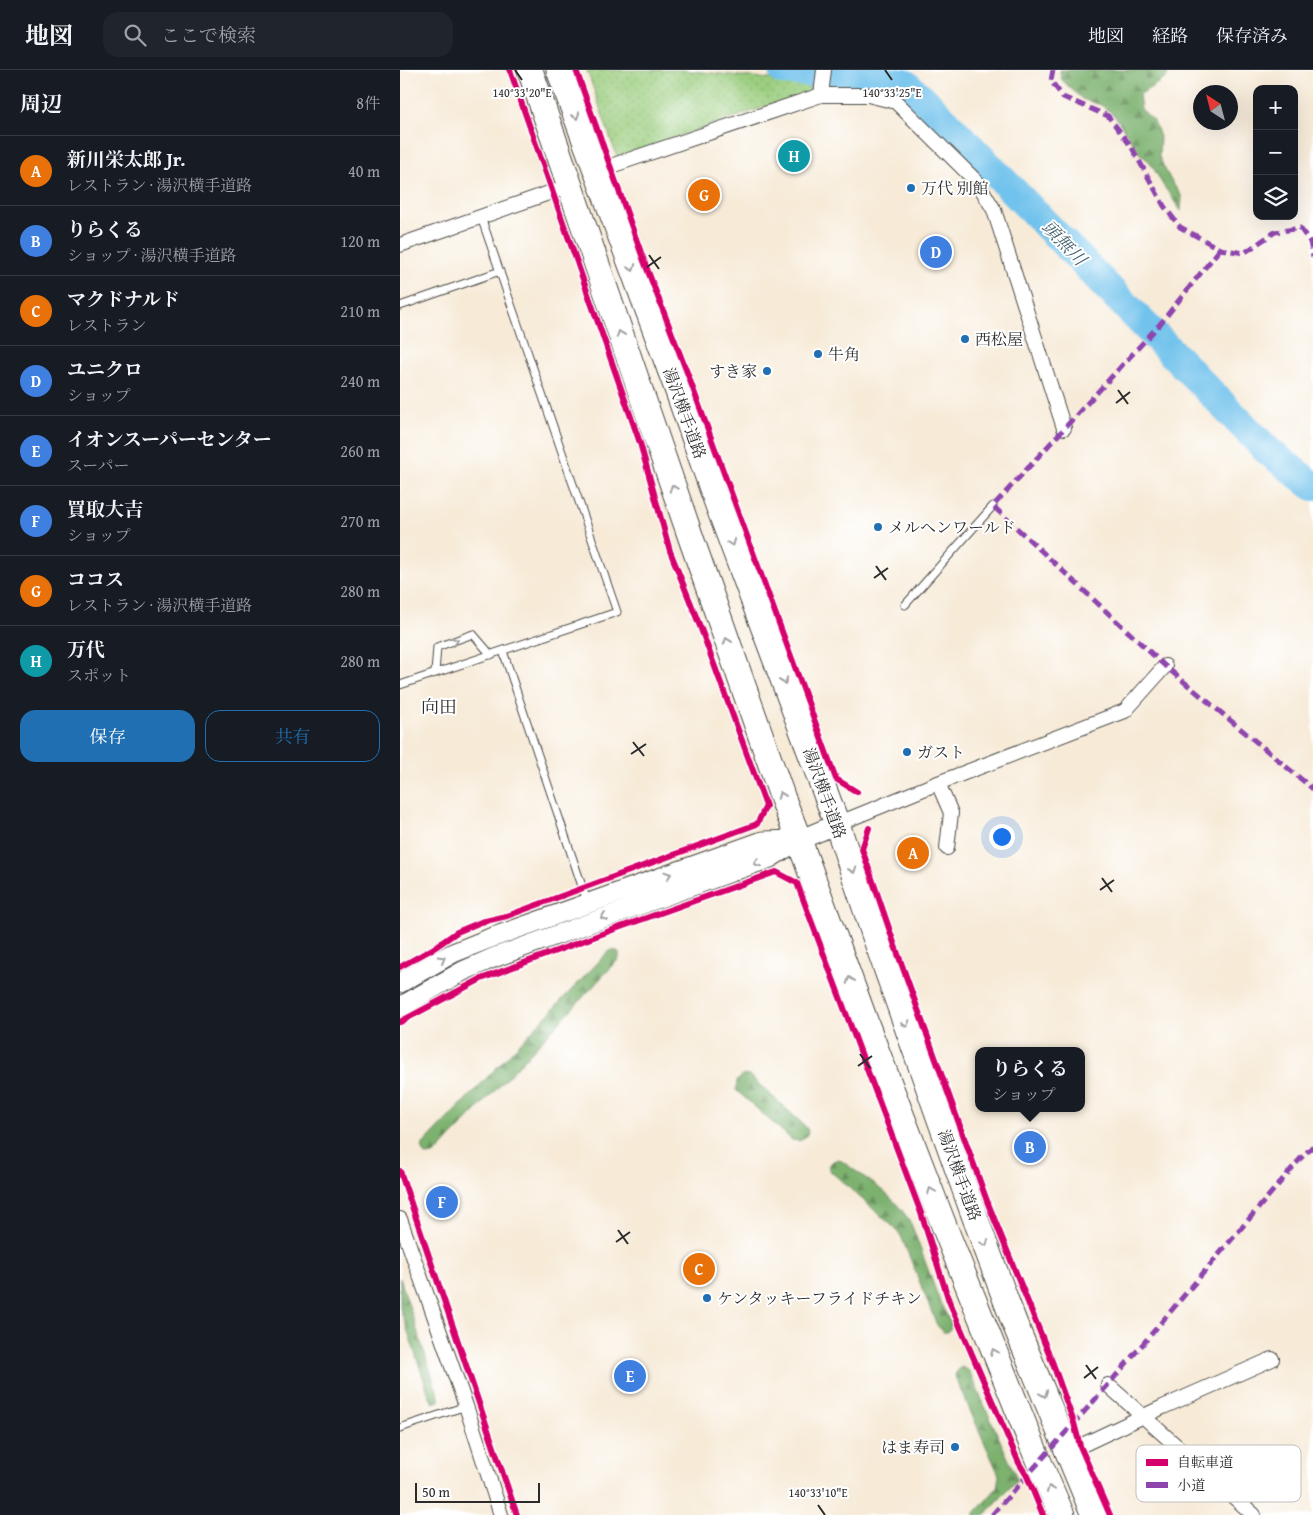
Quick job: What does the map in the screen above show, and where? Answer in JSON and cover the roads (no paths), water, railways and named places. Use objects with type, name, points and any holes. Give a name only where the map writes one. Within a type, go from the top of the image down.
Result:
[{"type":"highway","name":"湯沢横手道路","points":[[530,70],[695,551],[783,799],[800,840],[867,1026],[948,1236],[1062,1515]]},
{"type":"highway","name":"湯沢横手道路","points":[[559,70],[837,824],[970,1204],[1014,1322],[1094,1515]]},
{"type":"street","points":[[596,171],[823,83],[896,102],[978,183],[994,210],[1064,428]]},
{"type":"street","points":[[400,244],[569,186]]},
{"type":"street","points":[[400,1007],[463,971],[493,958],[770,858],[800,840],[837,824],[1125,711],[1165,666]]},
{"type":"street","points":[[938,783],[950,813],[947,848]]},
{"type":"street","points":[[400,983],[453,953],[588,903],[763,842],[800,840]]},
{"type":"street","points":[[400,1219],[466,1406],[501,1515]]},
{"type":"street","points":[[1068,1454],[1080,1446],[1143,1416],[1272,1359]]},
{"type":"street","points":[[1108,1385],[1176,1445]]},
{"type":"street","points":[[1239,1502],[1254,1515]]},
{"type":"lane","points":[[400,685],[617,612],[481,217]]},
{"type":"lane","points":[[400,306],[500,271]]},
{"type":"lane","points":[[906,605],[993,506]]},
{"type":"lane","points":[[435,673],[437,647],[473,634],[490,655]]},
{"type":"lane","points":[[502,651],[588,903]]},
{"type":"lane","points":[[400,1428],[466,1406]]},
{"type":"waterway","name":"頭無川","points":[[783,70],[823,73],[905,84],[925,101],[1267,450],[1313,486]]},
{"type":"place","name":"万代","points":[[794,156]]},
{"type":"place","name":"万代 別館","points":[[911,188]]},
{"type":"place","name":"ココス","points":[[704,195]]},
{"type":"place","name":"ユニクロ","points":[[936,252]]},
{"type":"place","name":"西松屋","points":[[965,339]]},
{"type":"place","name":"牛角","points":[[818,354]]},
{"type":"place","name":"すき家","points":[[767,371]]},
{"type":"place","name":"メルヘンワールド","points":[[878,527]]},
{"type":"place","name":"ガスト","points":[[907,752]]},
{"type":"place","name":"新川栄太郎 Jr.","points":[[913,853]]},
{"type":"place","name":"りらくる","points":[[1030,1147]]},
{"type":"place","name":"買取大吉","points":[[442,1202]]},
{"type":"place","name":"マクドナルド","points":[[699,1269]]},
{"type":"place","name":"ケンタッキーフライドチキン","points":[[707,1298]]},
{"type":"place","name":"イオンスーパーセンター","points":[[630,1376]]},
{"type":"place","name":"はま寿司","points":[[955,1447]]},
{"type":"district","name":"向田","points":[[439,707]]}]
